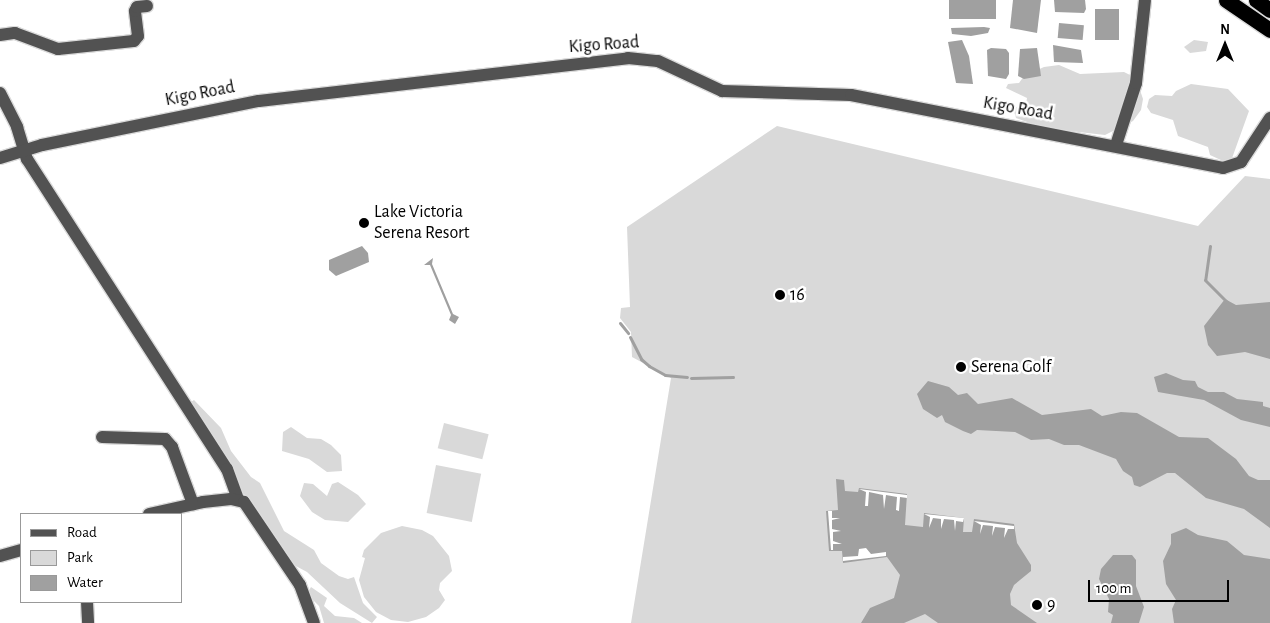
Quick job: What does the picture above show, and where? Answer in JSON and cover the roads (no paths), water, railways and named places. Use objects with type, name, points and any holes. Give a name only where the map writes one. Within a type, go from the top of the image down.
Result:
[{"type":"highway","points":[[1226,0],[1270,30]]},
{"type":"highway","points":[[1256,0],[1270,10]]},
{"type":"street","points":[[1116,144],[1136,83],[1145,0]]},
{"type":"street","points":[[0,35],[15,34],[58,49],[134,41],[138,36],[135,11],[137,7],[146,6]]},
{"type":"street","name":"Kigo Road","points":[[0,158],[24,150],[258,101],[628,58],[658,61],[722,91],[852,95],[1116,144],[1224,168],[1241,162],[1270,118]]},
{"type":"street","points":[[0,94],[17,127],[24,150],[90,262],[227,469],[238,499],[252,510],[300,585],[314,623]]},
{"type":"street","points":[[102,437],[165,439],[172,447],[192,504]]},
{"type":"street","points":[[153,513],[192,504],[238,499]]},
{"type":"street","points":[[0,556],[20,550]]},
{"type":"street","points":[[87,603],[88,623]]},
{"type":"water","points":[[949,0],[996,0],[996,19],[949,19]]},
{"type":"water","points":[[1013,0],[1041,0],[1037,33],[1010,28]]},
{"type":"water","points":[[1054,0],[1085,0],[1086,9],[1084,13],[1055,12]]},
{"type":"water","points":[[1095,9],[1119,9],[1119,40],[1095,40]]},
{"type":"water","points":[[1059,23],[1084,25],[1083,40],[1058,38]]},
{"type":"water","points":[[951,28],[990,28],[988,33],[971,36],[952,34]]},
{"type":"water","points":[[962,40],[969,56],[973,84],[956,83],[948,42]]},
{"type":"water","points":[[1053,45],[1081,50],[1083,63],[1054,62]]},
{"type":"water","points":[[991,48],[1006,49],[1009,53],[1009,74],[1006,79],[988,76],[987,50]]},
{"type":"water","points":[[1037,48],[1041,76],[1024,79],[1018,76],[1020,49]]},
{"type":"water","points":[[362,246],[368,253],[369,262],[336,276],[329,270],[329,260]]},
{"type":"water","points":[[433,258],[432,264],[453,314],[459,317],[455,324],[449,320],[451,315],[430,265],[424,265]]},
{"type":"water","points":[[1225,299],[1236,305],[1270,302],[1270,359],[1245,352],[1217,356],[1208,345],[1204,326]]},
{"type":"water","points":[[1166,373],[1183,380],[1195,381],[1198,387],[1208,392],[1224,392],[1237,399],[1263,402],[1263,406],[1270,408],[1270,427],[1241,420],[1204,400],[1158,392],[1154,377]]},
{"type":"water","points":[[928,381],[949,387],[958,395],[967,393],[978,404],[1012,398],[1042,415],[1091,409],[1102,416],[1121,412],[1137,413],[1179,437],[1208,438],[1236,459],[1249,476],[1258,480],[1270,480],[1270,528],[1244,509],[1206,498],[1175,473],[1167,473],[1140,487],[1134,485],[1132,477],[1123,471],[1116,459],[1079,445],[1064,445],[1049,439],[1031,440],[1015,432],[977,430],[971,434],[963,431],[945,422],[942,415],[937,418],[923,409],[917,394]]},
{"type":"water","points":[[836,479],[844,480],[845,491],[858,492],[859,488],[907,494],[905,525],[923,527],[924,513],[964,518],[963,532],[972,532],[974,519],[1014,524],[1017,543],[1031,565],[1031,571],[1014,585],[1010,594],[1011,605],[1037,623],[938,623],[925,614],[904,623],[861,623],[870,608],[894,598],[900,575],[887,557],[843,563],[842,551],[829,551],[826,511],[838,510]]},
{"type":"water","points":[[1186,528],[1198,535],[1227,541],[1244,555],[1270,559],[1270,623],[1174,623],[1172,609],[1176,600],[1166,584],[1163,561],[1171,544],[1171,534]]},
{"type":"water","points":[[1113,555],[1132,555],[1136,560],[1136,586],[1144,607],[1139,623],[1111,623],[1113,615],[1108,612],[1109,599],[1099,579],[1101,569]]},
{"type":"waterway","points":[[1210,246],[1205,280],[1226,301]]},
{"type":"waterway","points":[[620,323],[628,333]]},
{"type":"waterway","points":[[630,337],[641,359],[649,366],[665,375],[687,377]]},
{"type":"waterway","points":[[691,378],[733,377]]},
{"type":"place","name":"Lake Victoria Serena Resort","points":[[364,223]]},
{"type":"place","name":"16","points":[[780,295]]},
{"type":"place","name":"Serena Golf","points":[[961,367]]},
{"type":"place","name":"9","points":[[1037,605]]}]
